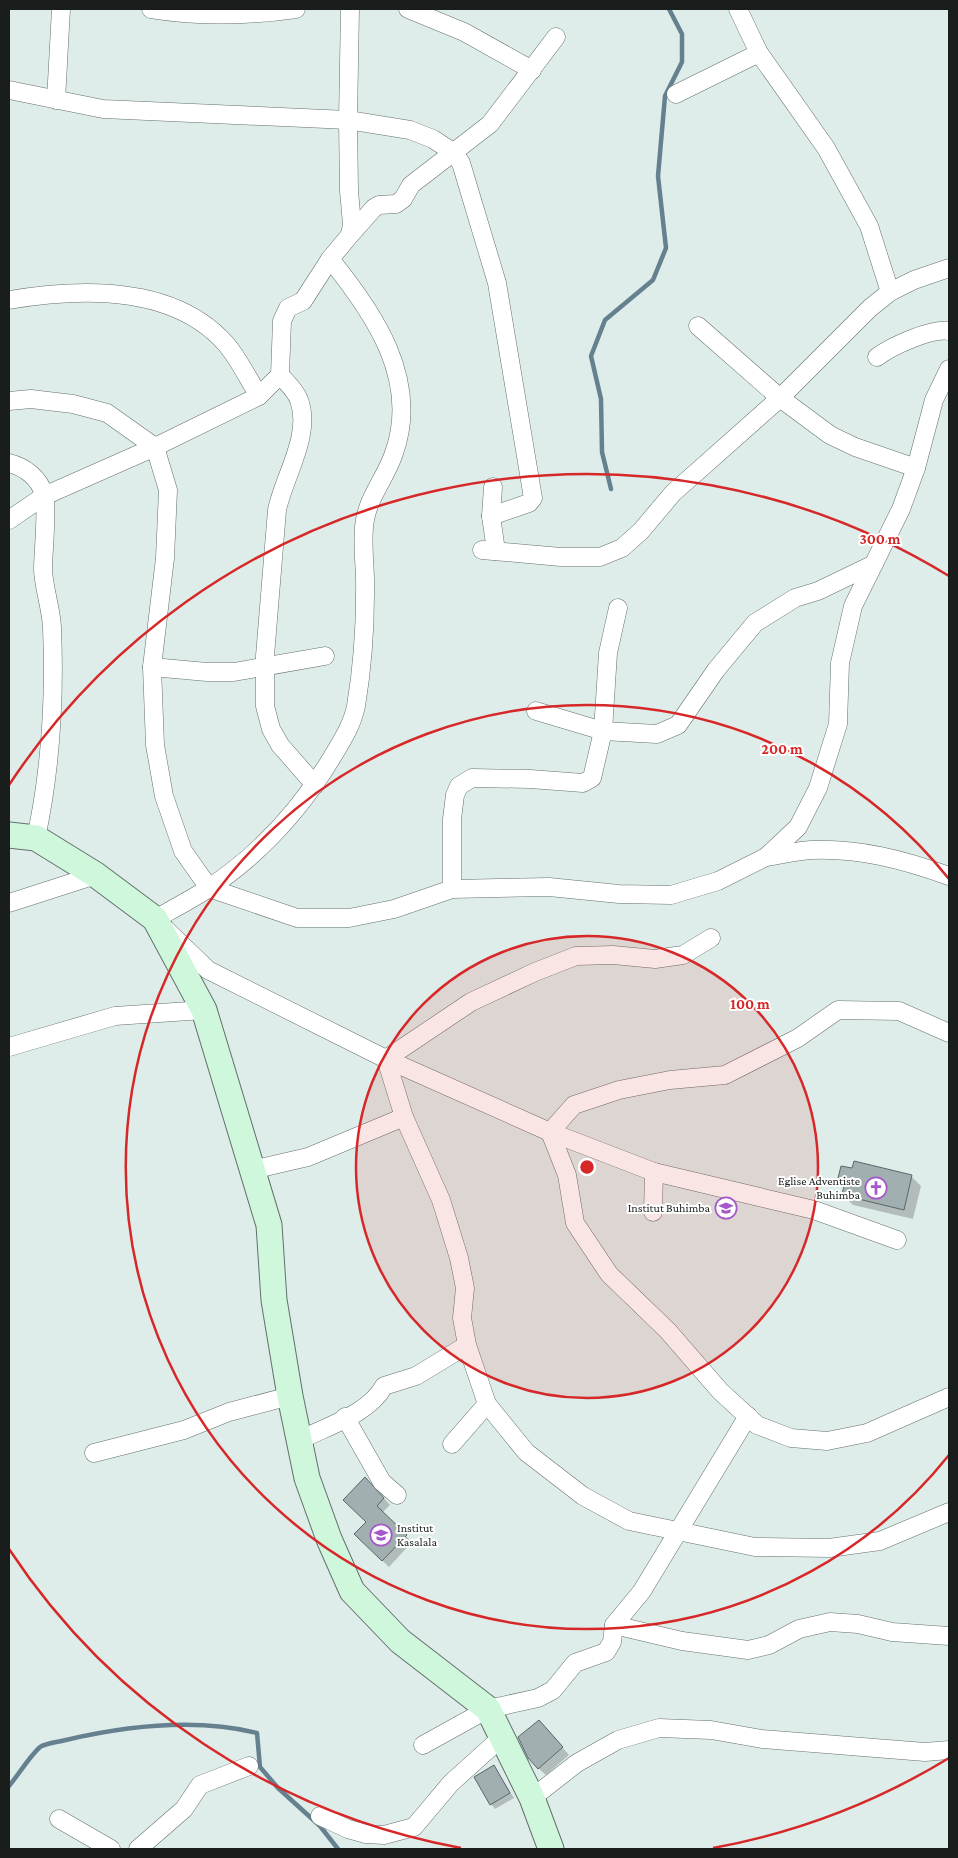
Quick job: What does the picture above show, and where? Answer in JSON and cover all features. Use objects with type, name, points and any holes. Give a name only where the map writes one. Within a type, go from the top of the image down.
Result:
[{"type":"street","points":[[56,100],[61,9]]},
{"type":"street","points":[[151,9],[230,16],[296,9]]},
{"type":"street","points":[[350,9],[348,120],[349,191],[352,224],[350,235]]},
{"type":"street","points":[[408,9],[464,32],[532,70]]},
{"type":"street","points":[[738,9],[759,53],[826,148],[869,226],[890,292]]},
{"type":"street","points":[[315,785],[280,745],[271,729],[265,706],[265,666],[277,510],[282,487],[294,461],[302,433],[299,399],[280,375],[282,320],[288,308],[303,301],[330,259],[374,208],[379,205],[396,204],[402,199],[411,185],[490,124],[556,37]]},
{"type":"street","points":[[676,94],[759,53]]},
{"type":"street","points":[[9,90],[121,111],[348,120],[410,130],[433,139],[454,153],[461,163],[497,284],[518,399],[533,498],[528,503],[491,516]]},
{"type":"street","points":[[155,919],[209,888],[257,852],[289,818],[315,785],[348,729],[355,709],[362,659],[366,595],[364,527],[375,489],[389,470],[400,437],[402,419],[392,356],[382,333],[360,296],[330,259]]},
{"type":"street","points":[[492,487],[489,550],[561,557],[600,557],[622,548],[641,530],[673,493],[780,398],[870,308],[890,292],[914,280],[949,268]]},
{"type":"street","points":[[9,300],[51,293],[130,295],[139,296],[193,316],[226,344],[259,396]]},
{"type":"street","points":[[698,326],[780,398],[830,435],[855,448],[916,468]]},
{"type":"street","points":[[877,356],[884,351],[929,333],[949,331]]},
{"type":"street","points":[[9,401],[31,399],[73,404],[107,413],[155,447],[168,490],[165,558],[152,667],[155,745],[164,796],[183,851],[209,888],[297,918],[349,918],[394,909],[452,889],[549,887],[619,894],[670,895],[718,881],[766,857],[798,827],[818,788],[838,724],[840,663],[853,606],[901,509],[916,468],[934,400],[949,369]]},
{"type":"street","points":[[9,520],[44,496],[155,447],[259,396],[280,375]]},
{"type":"street","points":[[9,463],[18,466],[37,479],[44,496],[44,572],[52,624],[53,714],[46,792],[36,838]]},
{"type":"street","points":[[536,711],[603,731],[657,734],[678,725],[716,670],[755,623],[795,598],[818,591],[874,564]]},
{"type":"street","points":[[452,889],[452,819],[455,795],[459,786],[472,778],[490,777],[583,784],[592,778],[603,731],[608,653],[618,608]]},
{"type":"street","points":[[152,667],[207,672],[234,672],[325,656]]},
{"type":"street","points":[[9,835],[36,838],[96,875],[155,919],[208,970],[386,1059],[550,1132],[654,1172],[814,1210],[897,1240]]},
{"type":"street","points":[[766,857],[810,850],[855,850],[909,861],[949,876]]},
{"type":"street","points":[[9,903],[96,875]]},
{"type":"street","points":[[155,919],[204,1010],[269,1225],[274,1300],[290,1396],[310,1487],[329,1539],[352,1591],[400,1641],[488,1709],[532,1798],[551,1849]]},
{"type":"street","points":[[386,1059],[471,1002],[576,956],[613,955],[655,959],[683,955],[711,938]]},
{"type":"street","points":[[9,1047],[115,1016],[204,1010]]},
{"type":"street","points":[[550,1132],[574,1105],[619,1090],[670,1080],[724,1075],[798,1038],[838,1010],[899,1011],[949,1033]]},
{"type":"street","points":[[386,1059],[404,1117],[441,1200],[459,1258],[465,1288],[462,1318],[467,1345],[487,1404],[526,1452],[583,1496],[629,1521],[755,1547],[829,1548],[880,1540],[933,1521],[949,1512]]},
{"type":"street","points":[[252,1170],[308,1157],[404,1117]]},
{"type":"street","points":[[550,1132],[567,1175],[575,1223],[609,1274],[668,1331],[720,1390],[758,1425],[791,1438],[827,1441],[867,1433],[949,1397]]},
{"type":"street","points":[[652,1212],[654,1172]]},
{"type":"street","points":[[300,1440],[371,1402],[380,1394],[384,1386],[416,1376],[467,1345]]},
{"type":"street","points":[[94,1453],[184,1430],[229,1412],[290,1396]]},
{"type":"street","points":[[452,1444],[487,1404]]},
{"type":"street","points":[[423,1745],[488,1709],[538,1698],[553,1690],[575,1663],[606,1652],[612,1642],[614,1625],[642,1591],[748,1416]]},
{"type":"street","points":[[345,1417],[382,1482],[397,1494]]},
{"type":"street","points":[[614,1625],[682,1641],[748,1650],[769,1645],[799,1629],[830,1622],[858,1624],[892,1632],[949,1636]]},
{"type":"street","points":[[532,1798],[577,1763],[618,1740],[659,1728],[711,1730],[762,1739],[925,1752],[949,1750]]},
{"type":"street","points":[[320,1816],[348,1829],[366,1834],[384,1835],[414,1827],[451,1783],[502,1737]]},
{"type":"street","points":[[138,1849],[184,1808],[200,1785],[249,1766]]},
{"type":"street","points":[[59,1819],[111,1849]]},
{"type":"building","name":"Eglise Adventiste Buhimba","points":[[854,1161],[912,1175],[904,1210],[842,1195],[845,1180],[838,1178],[841,1166],[852,1168]]},
{"type":"building","points":[[365,1477],[384,1498],[377,1506],[407,1535],[382,1561],[354,1534],[366,1522],[343,1500]]},
{"type":"building","points":[[539,1720],[563,1747],[538,1769],[528,1758],[518,1737]]},
{"type":"building","points":[[494,1765],[510,1793],[490,1805],[474,1777]]},
{"type":"waterway","points":[[611,489],[602,452],[601,399],[591,356],[605,320],[653,280],[666,248],[658,176],[665,96],[682,62],[682,34],[669,9]]},
{"type":"waterway","points":[[9,1786],[36,1751],[40,1747],[49,1744],[89,1735],[137,1728],[186,1725],[234,1728],[257,1733],[260,1767],[278,1788],[320,1826],[338,1849]]},
{"type":"place","name":"Eglise Adventiste Buhimba","points":[[876,1188]]},
{"type":"place","name":"Institut Buhimba","points":[[726,1208]]},
{"type":"place","name":"Institut Kasalala","points":[[381,1535]]}]
